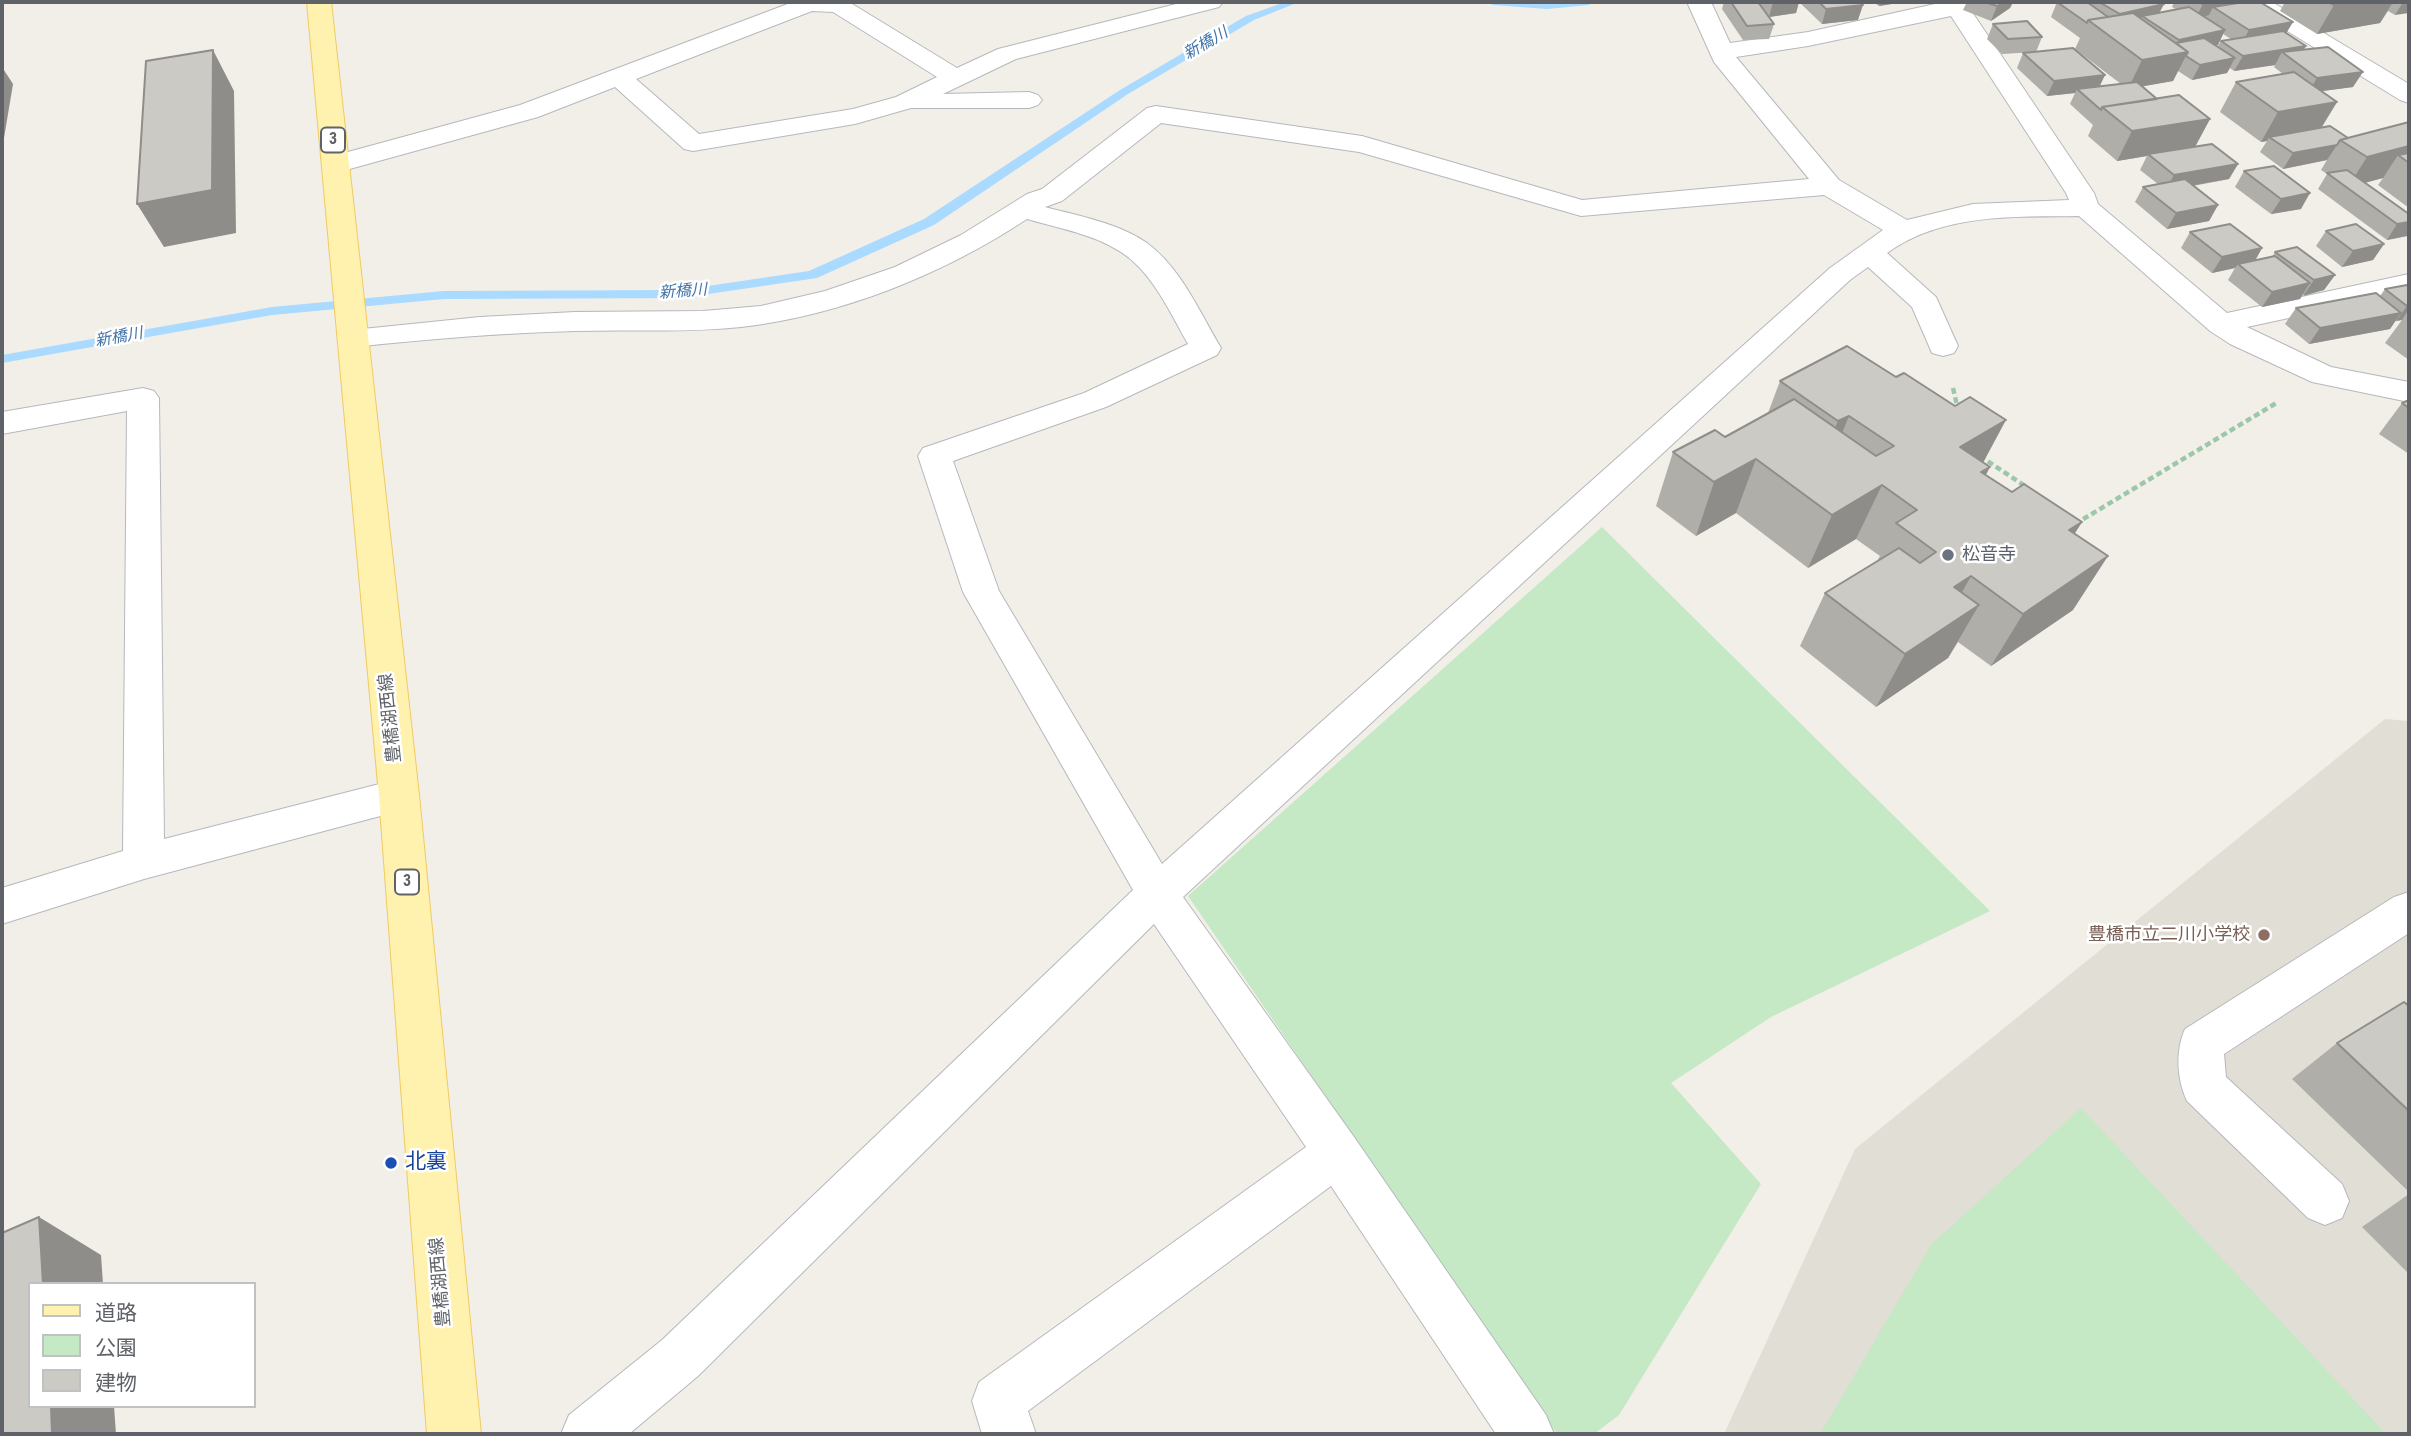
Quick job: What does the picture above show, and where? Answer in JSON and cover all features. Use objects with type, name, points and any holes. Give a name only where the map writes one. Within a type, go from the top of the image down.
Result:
[{"type":"main road","name":"豊橋湖西線","points":[[320,2],[399,795],[454,1434]]},
{"type":"street","points":[[619,76],[693,143],[855,116],[905,102],[1007,54],[1211,2]]},
{"type":"street","points":[[1699,2],[1726,62],[1829,186],[1904,230]]},
{"type":"street","points":[[2257,2],[2409,94]]},
{"type":"street","points":[[336,164],[528,111],[809,4],[838,5],[956,78]]},
{"type":"street","points":[[1722,52],[1808,39],[1961,4],[2080,193],[2086,208],[2221,324],[2241,337],[2323,375],[2409,392]]},
{"type":"street","points":[[905,102],[1029,100]]},
{"type":"street","points":[[353,335],[458,326],[695,321],[758,316],[827,301],[905,275],[957,250],[1037,200],[1052,195],[1156,114],[1362,144],[1581,208],[1829,186]]},
{"type":"street","points":[[588,1434],[680,1358],[1157,894],[1840,274],[1904,230],[1944,216],[1990,210],[2086,208]]},
{"type":"street","points":[[1023,209],[1138,249],[1153,264],[1206,348],[1095,400],[935,456],[981,592],[1157,894],[1527,1434]]},
{"type":"street","points":[[1870,254],[1925,303],[1943,346]]},
{"type":"street","points":[[2221,324],[2409,283]]},
{"type":"street","points":[[2,423],[144,398],[144,862]]},
{"type":"street","points":[[2,906],[144,862],[399,795]]},
{"type":"street","points":[[2325,1201],[2203,1086],[2201,1044],[2409,910]]},
{"type":"street","points":[[1009,1434],[998,1401],[1337,1153]]},
{"type":"path","points":[[1943,346],[1961,422]]},
{"type":"path","points":[[2068,529],[2323,375]]},
{"type":"path","points":[[1978,454],[2033,492]]},
{"type":"path","points":[[2067,515],[2078,522]]},
{"type":"shaded area","name":"豊橋市立二川小学校","points":[[2385,719],[2409,721],[2409,1434],[1724,1434],[1855,1149]]},
{"type":"green space","points":[[1602,527],[1990,911],[1771,1017],[1671,1083],[1761,1184],[1619,1415],[1594,1434],[1557,1434],[1188,896]]},
{"type":"green space","points":[[2081,1108],[2386,1434],[1820,1434],[1931,1245]]},
{"type":"building","points":[[1731,2],[1758,2],[1774,24],[1747,26]]},
{"type":"building","points":[[1819,2],[1859,2],[1863,5],[1826,9]]},
{"type":"building","points":[[1985,2],[2004,2],[1997,6]]},
{"type":"building","points":[[2057,2],[2087,2],[2108,17],[2088,20],[2087,23]]},
{"type":"building","points":[[2099,2],[2160,2],[2164,4],[2120,14]]},
{"type":"building","points":[[2260,2],[2293,22],[2249,30],[2213,7]]},
{"type":"building","points":[[2328,2],[2355,2],[2334,5]]},
{"type":"building","points":[[2189,7],[2225,30],[2179,40],[2142,16]]},
{"type":"building","points":[[2133,13],[2188,52],[2142,60],[2088,20]]},
{"type":"building","points":[[2027,21],[2042,37],[2008,39],[1993,24]]},
{"type":"building","points":[[2283,31],[2306,46],[2243,56],[2221,41]]},
{"type":"building","points":[[2204,38],[2235,58],[2200,65],[2186,56],[2188,52],[2176,43]]},
{"type":"building","points":[[2328,47],[2363,72],[2317,78],[2282,52]]},
{"type":"building","points":[[2073,48],[2105,75],[2054,81],[2023,53]]},
{"type":"building","points":[[213,50],[212,190],[137,204],[146,61]]},
{"type":"building","points":[[2294,72],[2337,102],[2278,112],[2236,82]]},
{"type":"building","points":[[2137,82],[2157,99],[2102,107],[2101,110],[2077,89]]},
{"type":"building","points":[[2179,95],[2210,119],[2132,131],[2102,107]]},
{"type":"building","points":[[2409,122],[2409,146],[2367,157],[2340,140]]},
{"type":"building","points":[[2330,126],[2348,138],[2340,140],[2337,145],[2293,153],[2269,137]]},
{"type":"building","points":[[2212,144],[2238,164],[2174,175],[2148,154]]},
{"type":"building","points":[[2409,153],[2409,163],[2398,155]]},
{"type":"building","points":[[2274,166],[2310,193],[2281,199],[2244,171]]},
{"type":"building","points":[[2347,170],[2409,214],[2409,222],[2397,224],[2327,173]]},
{"type":"building","points":[[2185,179],[2218,205],[2176,213],[2143,187]]},
{"type":"building","points":[[2230,224],[2262,248],[2222,257],[2190,232]]},
{"type":"building","points":[[2356,224],[2384,244],[2353,251],[2326,231]]},
{"type":"building","points":[[2297,247],[2335,275],[2314,280],[2275,252]]},
{"type":"building","points":[[2275,256],[2310,283],[2272,292],[2238,264]]},
{"type":"building","points":[[2407,285],[2407,306],[2385,289]]},
{"type":"building","points":[[2376,293],[2401,313],[2320,328],[2296,308]]},
{"type":"building","points":[[1847,346],[1896,377],[1904,373],[1955,406],[1970,397],[2006,420],[1960,447],[1990,467],[1981,472],[2012,492],[2024,484],[2082,522],[2069,530],[2108,556],[2023,614],[1971,576],[1954,587],[1979,605],[1905,654],[1825,593],[1899,548],[1920,563],[1936,552],[1896,523],[1917,510],[1882,485],[1832,515],[1756,459],[1714,482],[1673,452],[1715,430],[1725,437],[1794,399],[1876,456],[1894,446],[1849,416],[1838,421],[1780,381]]},
{"type":"building","points":[[2404,1002],[2409,1006],[2409,1111],[2337,1043]]},
{"type":"building","points":[[39,1217],[43,1282],[28,1282],[28,1408],[51,1408],[52,1434],[2,1434],[2,1233]]},
{"type":"waterway","name":"新橋川","points":[[2,359],[272,311],[444,295],[681,294],[812,275],[929,222],[1124,92],[1250,18],[1294,2]]},
{"type":"waterway","name":"新橋川","points":[[1493,2],[1547,6],[1589,2]]},
{"type":"place","name":"松音寺","points":[[1948,555]]},
{"type":"place","name":"豊橋市立二川小学校","points":[[2264,935]]},
{"type":"place","name":"北裏","points":[[391,1163]]}]
